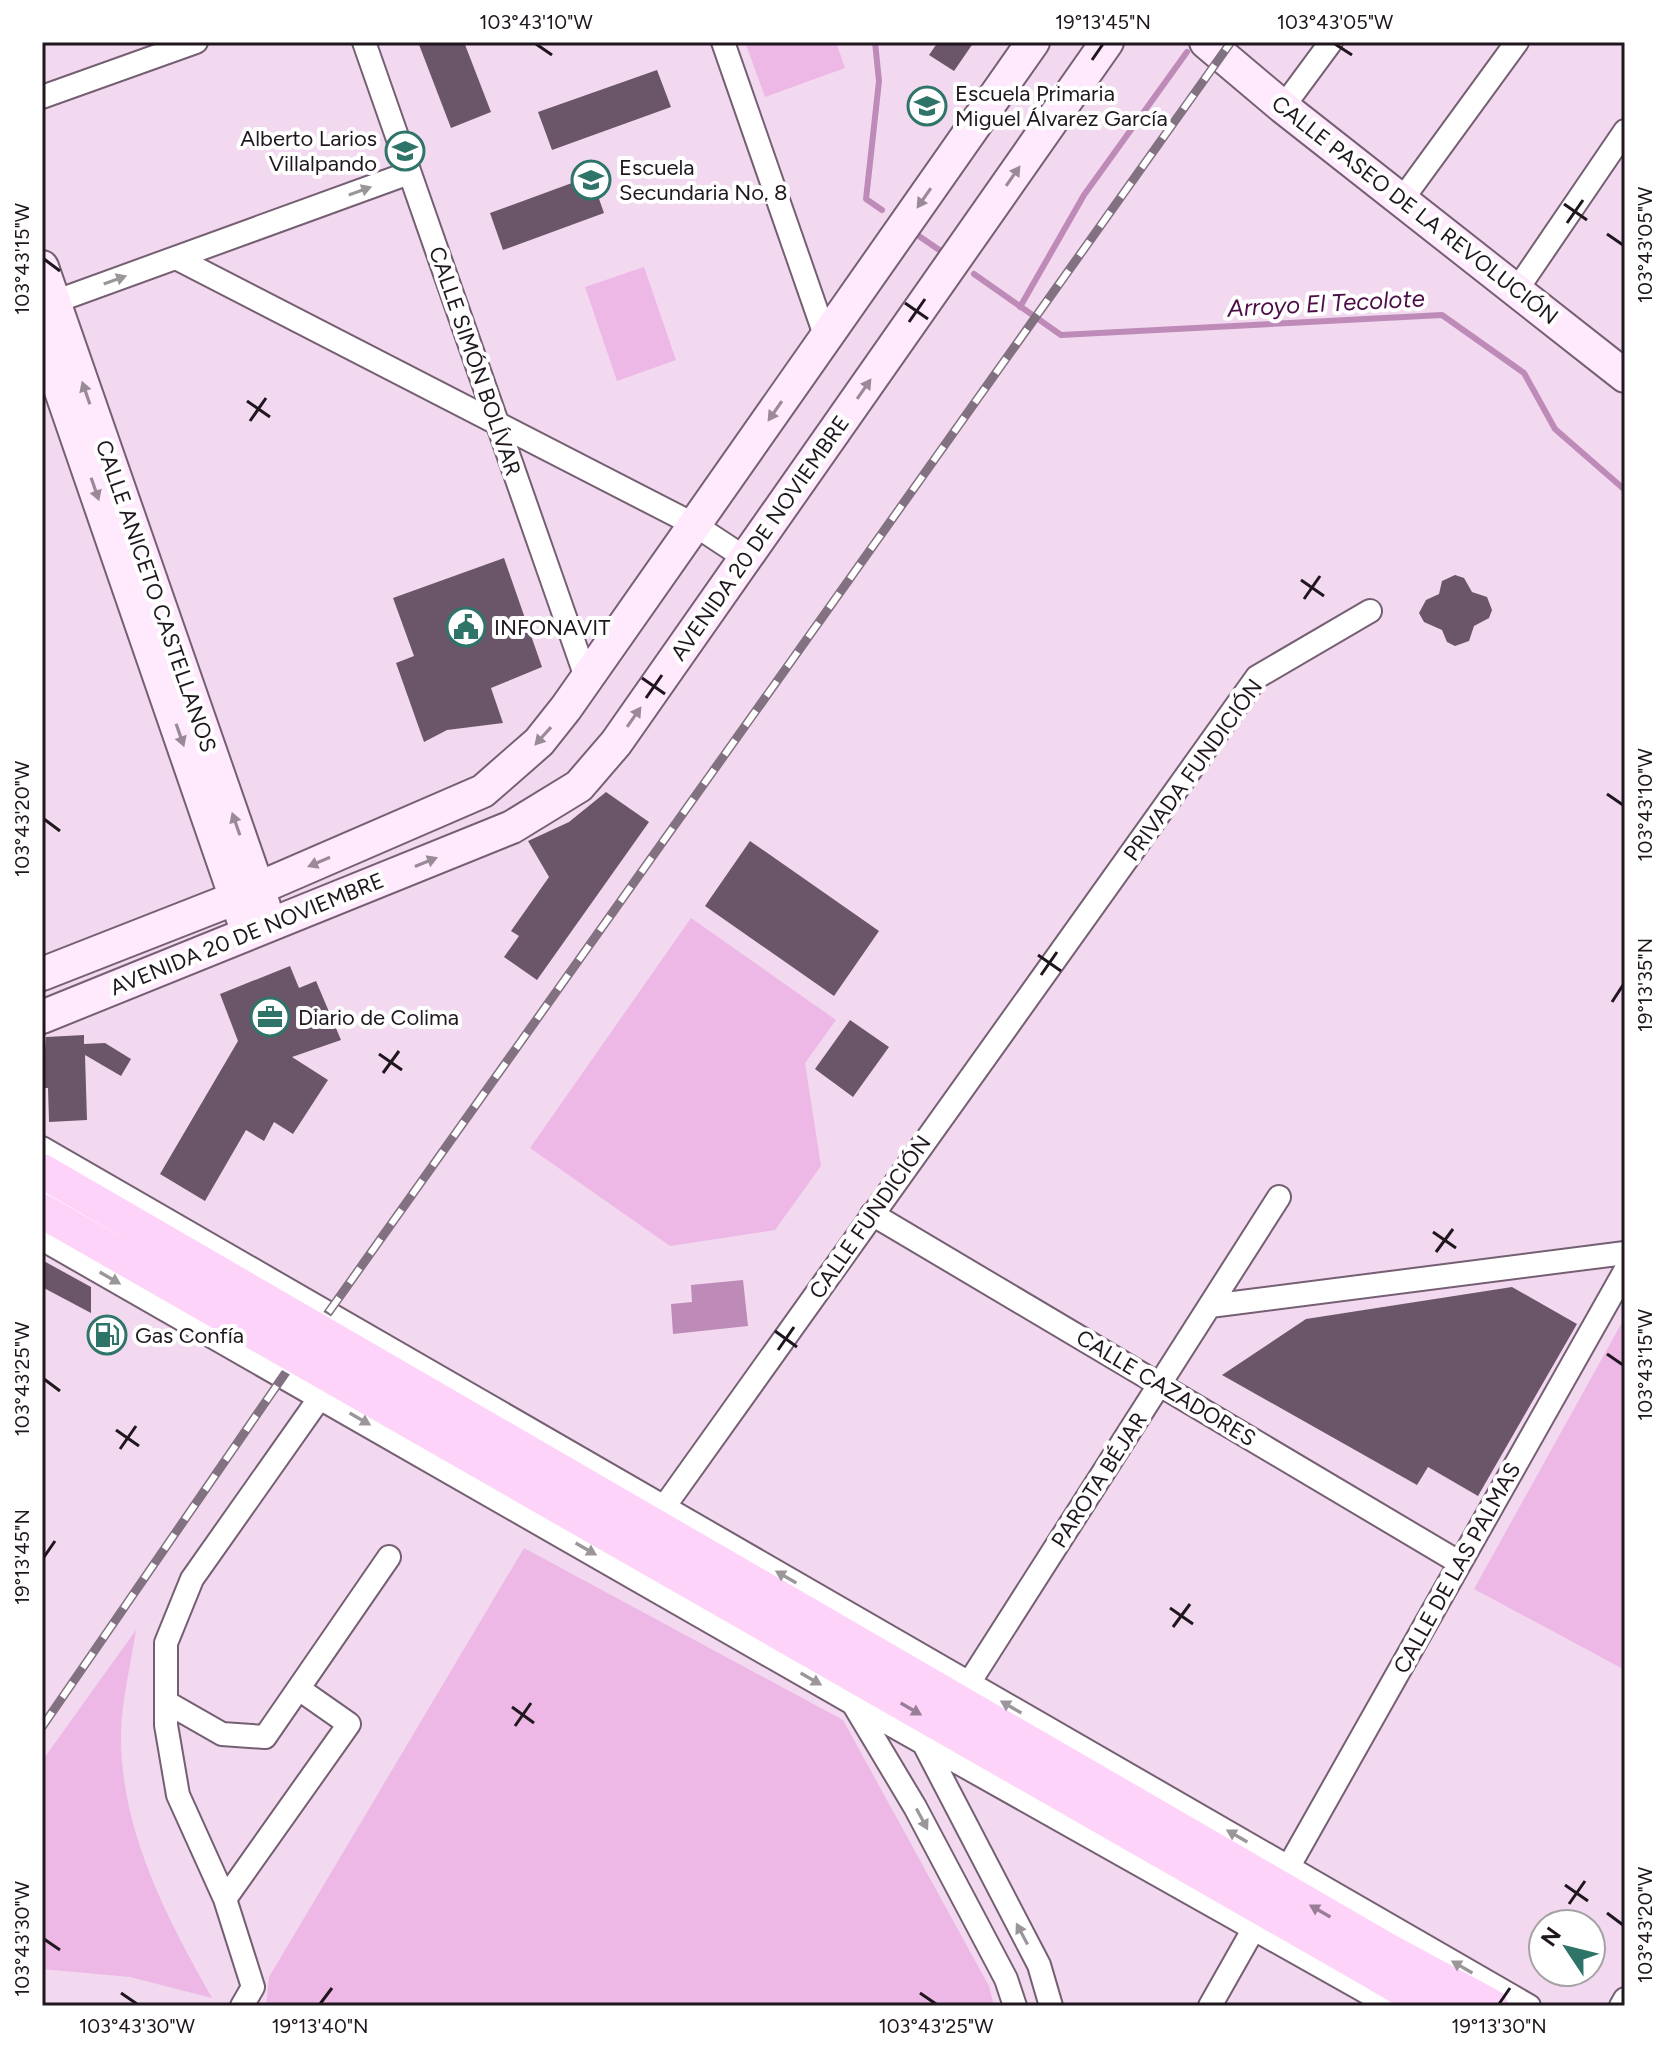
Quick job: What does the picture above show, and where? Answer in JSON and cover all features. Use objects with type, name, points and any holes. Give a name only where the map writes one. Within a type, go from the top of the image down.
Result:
[{"type":"main road","name":"AVENIDA 20 DE NOVIEMBRE","points":[[42,974],[247,894],[483,791],[539,742],[587,680],[1033,42]]},
{"type":"main road","name":"AVENIDA 20 DE NOVIEMBRE","points":[[42,1017],[512,827],[579,786],[616,743],[1107,42]]},
{"type":"main road","name":"CALLE PASEO DE LA REVOLUCIÓN","points":[[1206,42],[1283,107],[1625,376]]},
{"type":"main road","name":"CALLE ANICETO CASTELLANOS","points":[[42,267],[48,304],[259,929]]},
{"type":"main road","name":"CALLE ANICETO CASTELLANOS","points":[[42,336],[247,894]]},
{"type":"main road","points":[[42,1171],[1381,1962],[1431,2006]]},
{"type":"main road","points":[[42,1211],[1381,1962],[1491,2006]]},
{"type":"street","points":[[42,97],[196,42]]},
{"type":"street","name":"CALLE SIMÓN BOLÍVAR","points":[[364,42],[587,680]]},
{"type":"street","points":[[723,42],[826,338]]},
{"type":"street","points":[[1283,107],[1331,42]]},
{"type":"street","points":[[1401,201],[1517,42]]},
{"type":"street","points":[[1516,291],[1625,131]]},
{"type":"street","points":[[48,304],[409,173]]},
{"type":"street","points":[[176,258],[695,525],[745,558]]},
{"type":"street","name":"PRIVADA FUNDICIÓN","points":[[1078,927],[1257,677],[1370,611]]},
{"type":"street","name":"CALLE FUNDICIÓN","points":[[664,1507],[1078,927]]},
{"type":"street","points":[[42,1148],[1529,2006]]},
{"type":"street","name":"PAROTA BÉJAR","points":[[969,1683],[1279,1197]]},
{"type":"street","name":"CALLE CAZADORES","points":[[872,1214],[1460,1563]]},
{"type":"street","points":[[42,1239],[924,1744],[1391,2006]]},
{"type":"street","points":[[1210,1306],[1625,1253]]},
{"type":"street","name":"CALLE DE LAS PALMAS","points":[[1289,1866],[1625,1271]]},
{"type":"street","points":[[236,1349],[258,1348],[277,1335],[286,1321],[287,1301],[279,1286]]},
{"type":"street","points":[[315,1393],[307,1370],[320,1342],[332,1331],[348,1326]]},
{"type":"street","points":[[242,2006],[253,1987],[225,1899],[178,1795],[166,1702],[166,1643],[192,1579],[315,1393]]},
{"type":"street","points":[[166,1702],[222,1734],[265,1737],[389,1557]]},
{"type":"street","points":[[225,1899],[349,1724],[299,1689]]},
{"type":"street","points":[[854,1704],[915,1807],[1006,1979],[1015,2006]]},
{"type":"street","points":[[924,1744],[1039,1965],[1051,2006]]},
{"type":"street","points":[[1210,2006],[1253,1930]]},
{"type":"street","points":[[1006,1979],[1039,1965]]},
{"type":"street","points":[[1621,2006],[1625,1999]]},
{"type":"shaded area","points":[[745,42],[836,42],[845,68],[765,97]]},
{"type":"shaded area","points":[[644,267],[676,360],[617,381],[585,287]]},
{"type":"shaded area","points":[[691,918],[836,1020],[805,1063],[821,1166],[775,1230],[670,1246],[530,1148]]},
{"type":"shaded area","points":[[743,1280],[748,1326],[673,1334],[671,1304],[692,1302],[691,1285]]},
{"type":"shaded area","points":[[1625,1317],[1625,1670],[1474,1589]]},
{"type":"shaded area","points":[[524,1548],[843,1720],[989,1986],[994,2006],[266,2006],[269,1977]]},
{"type":"shaded area","points":[[136,1630],[121,1733],[128,1804],[137,1838],[163,1904],[212,1998],[130,1977],[42,1969],[42,1761]]},
{"type":"building","points":[[418,42],[464,42],[491,112],[451,128]]},
{"type":"building","points":[[938,42],[974,42],[954,71],[929,55]]},
{"type":"building","points":[[657,70],[671,107],[552,150],[538,112]]},
{"type":"building","points":[[591,176],[604,213],[503,250],[490,213]]},
{"type":"building","name":"INFONAVIT","points":[[504,558],[542,667],[491,688],[503,723],[447,730],[424,742],[396,663],[414,656],[393,598]]},
{"type":"building","points":[[1455,575],[1464,578],[1472,592],[1487,597],[1492,610],[1489,618],[1474,626],[1469,641],[1455,646],[1447,642],[1442,630],[1424,622],[1419,613],[1426,600],[1439,594],[1442,581]]},
{"type":"building","points":[[606,792],[649,822],[537,980],[504,957],[519,936],[511,931],[549,877],[528,841],[569,822]]},
{"type":"building","points":[[750,841],[879,931],[834,996],[705,906]]},
{"type":"building","points":[[290,966],[299,988],[316,981],[341,1040],[292,1057],[328,1080],[293,1134],[274,1122],[264,1141],[246,1130],[205,1201],[160,1174],[238,1041],[220,994]]},
{"type":"building","points":[[850,1020],[889,1047],[853,1097],[815,1069]]},
{"type":"building","points":[[84,1035],[84,1044],[105,1043],[131,1059],[121,1076],[85,1055],[87,1120],[49,1122],[48,1088],[42,1088],[46,1037]]},
{"type":"building","points":[[42,1260],[91,1287],[91,1313],[42,1287]]},
{"type":"building","points":[[1512,1287],[1577,1324],[1478,1496],[1428,1467],[1417,1485],[1222,1375],[1306,1319]]},
{"type":"waterway","name":"Arroyo El Tecolote","points":[[875,42],[879,81],[866,199],[882,210]]},
{"type":"waterway","points":[[1020,307],[1084,195],[1187,52]]},
{"type":"waterway","name":"Arroyo El Tecolote","points":[[916,234],[945,254]]},
{"type":"waterway","name":"Arroyo El Tecolote","points":[[974,274],[1061,335],[1442,315],[1524,373],[1555,429],[1625,490]]},
{"type":"railway","points":[[42,1727],[284,1375],[1231,42]]},
{"type":"place","name":"Escuela Primaria Miguel Álvarez García","points":[[927,106]]},
{"type":"place","name":"Alberto Larios Villalpando","points":[[405,151]]},
{"type":"place","name":"Escuela Secundaria No. 8","points":[[591,180]]},
{"type":"place","name":"INFONAVIT","points":[[466,627]]},
{"type":"place","name":"Diario de Colima","points":[[270,1017]]},
{"type":"place","name":"Gas Confía","points":[[107,1335]]}]
